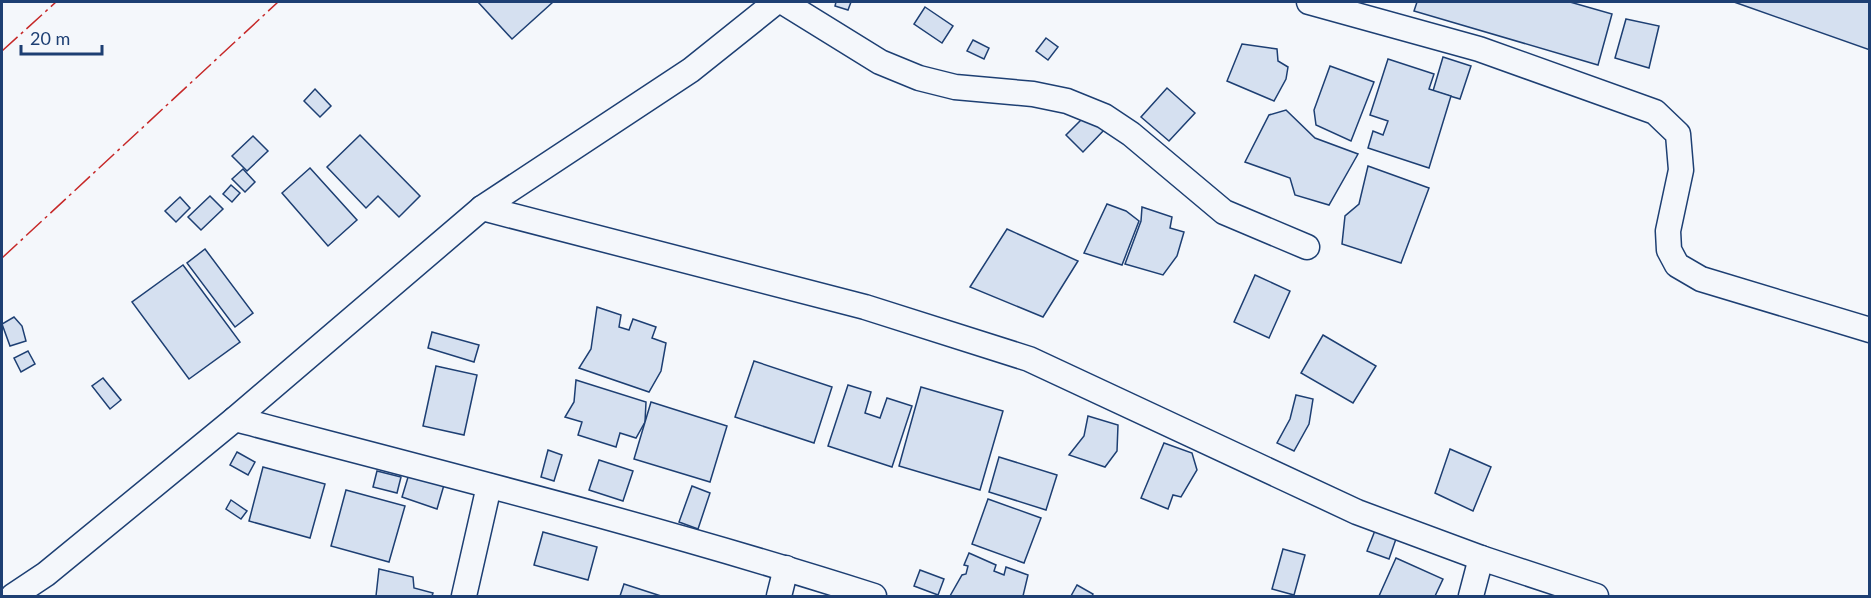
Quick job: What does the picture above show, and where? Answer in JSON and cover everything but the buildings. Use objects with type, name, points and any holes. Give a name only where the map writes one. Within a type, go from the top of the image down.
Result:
[{"type":"street","points":[[13,597],[46,574],[235,420],[482,208],[691,70],[776,2]]},
{"type":"street","points":[[783,2],[880,62],[919,78],[955,87],[1033,94],[1067,101],[1104,116],[1131,134],[1224,212],[1307,247]]},
{"type":"street","points":[[1309,2],[1479,49],[1655,112],[1678,134],[1681,170],[1668,231],[1669,250],[1677,265],[1701,279],[1869,330]]},
{"type":"street","points":[[482,208],[865,307],[1029,359],[1357,512],[1596,597]]},
{"type":"street","points":[[235,420],[489,486],[786,568],[874,597]]},
{"type":"street","points":[[464,597],[489,486]]},
{"type":"street","points":[[1471,597],[1481,558]]},
{"type":"street","points":[[778,597],[786,568]]},
{"type":"power","points":[[2,51],[56,2]]},
{"type":"power","points":[[2,258],[278,2]]}]
